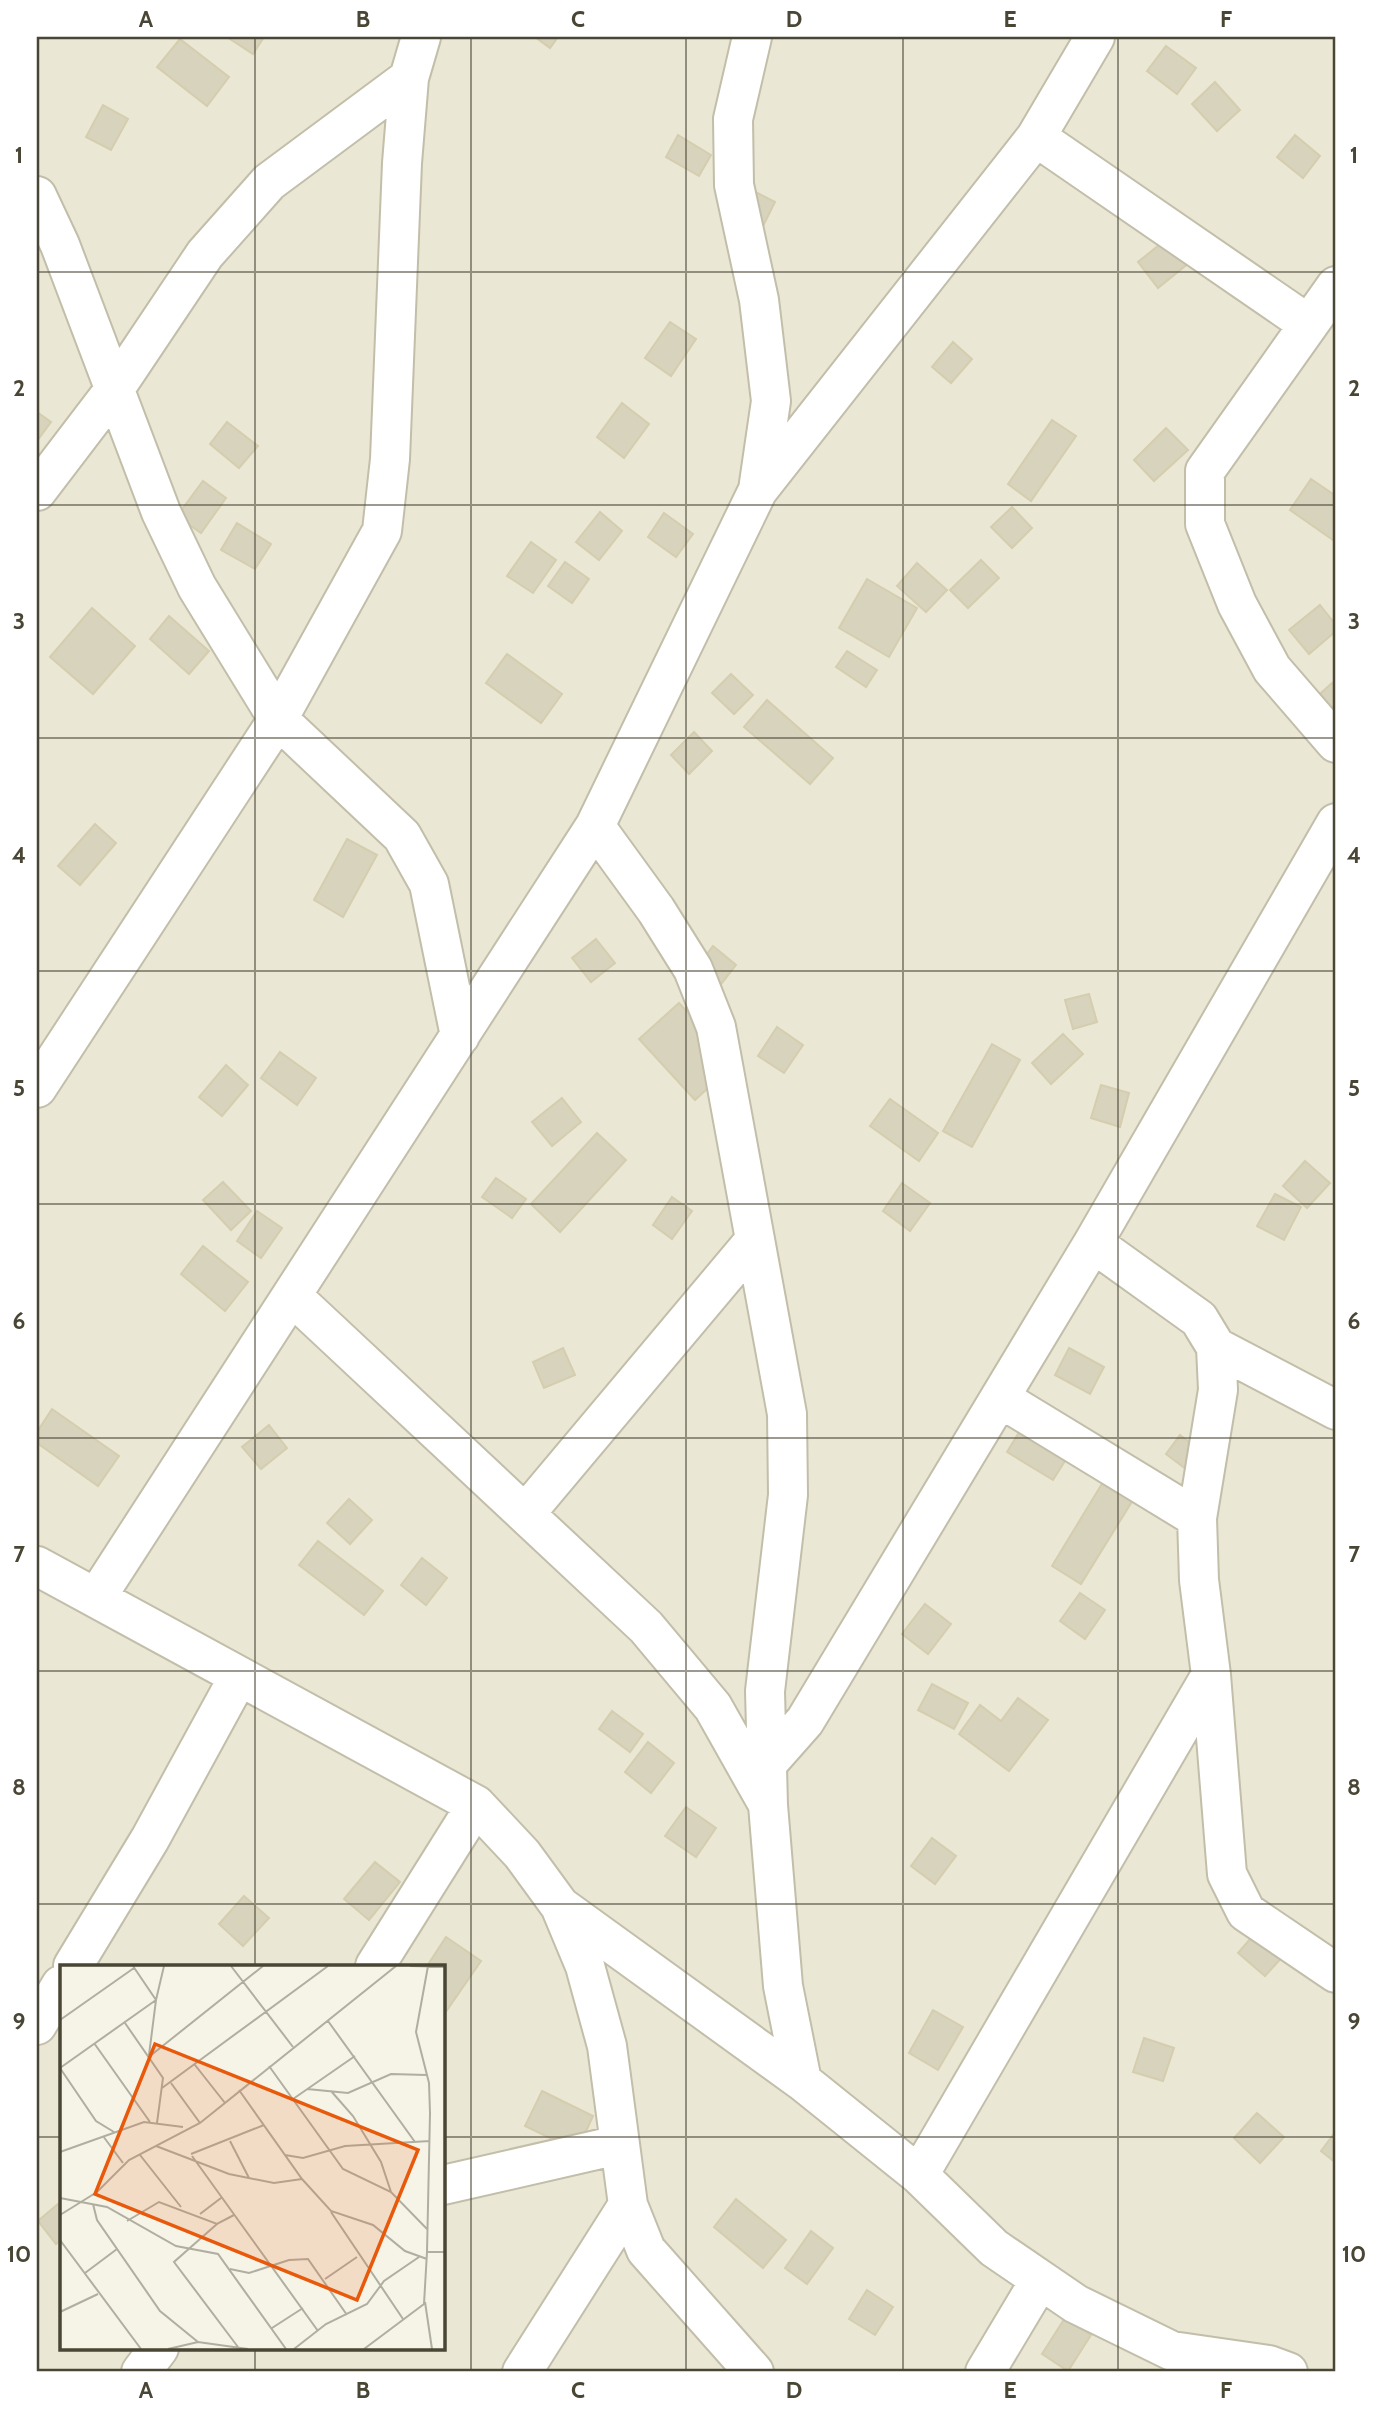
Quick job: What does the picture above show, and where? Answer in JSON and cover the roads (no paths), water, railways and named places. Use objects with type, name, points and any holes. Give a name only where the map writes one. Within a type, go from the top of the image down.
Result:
[{"type":"street","points":[[37,1087],[278,719],[382,531],[390,458],[402,163],[409,78],[421,37]]},
{"type":"street","points":[[752,37],[733,119],[734,185],[759,300],[771,401],[758,491]]},
{"type":"street","points":[[96,1598],[595,826],[758,491],[1036,137],[1095,37]]},
{"type":"street","points":[[37,491],[114,390],[205,254],[269,182],[409,78]]},
{"type":"street","points":[[1036,137],[1308,324]]},
{"type":"street","points":[[37,196],[60,245],[161,512],[197,587],[278,719],[402,836],[429,884],[460,1036]]},
{"type":"street","points":[[1336,286],[1205,471],[1205,524],[1237,604],[1272,669],[1336,743]]},
{"type":"street","points":[[767,1764],[805,1721],[1093,1243],[1336,824]]},
{"type":"street","points":[[595,826],[656,910],[693,969],[716,1027],[787,1413],[788,1495],[765,1691],[768,1805],[783,1986],[802,2081]]},
{"type":"street","points":[[525,1514],[755,1240]]},
{"type":"street","points":[[1093,1243],[1199,1319],[1216,1347],[1217,1390],[1197,1518],[1199,1580],[1211,1675],[1227,1874],[1246,1912],[1336,1973]]},
{"type":"street","points":[[292,1296],[646,1627],[713,1707],[768,1805]]},
{"type":"street","points":[[1216,1347],[1336,1410]]},
{"type":"street","points":[[1000,1398],[1197,1518]]},
{"type":"street","points":[[37,1566],[476,1805],[522,1854],[560,1906],[585,1966],[607,2046],[628,2205],[646,2250],[754,2372]]},
{"type":"street","points":[[919,2175],[1211,1675]]},
{"type":"street","points":[[74,1965],[150,1839],[239,1676]]},
{"type":"street","points":[[376,1965],[476,1805]]},
{"type":"street","points":[[560,1906],[802,2081],[919,2175],[994,2248],[1076,2304],[1172,2351],[1269,2365],[1288,2372]]},
{"type":"street","points":[[60,1987],[37,2025],[60,2038]]},
{"type":"street","points":[[444,2185],[618,2145]]},
{"type":"street","points":[[522,2372],[628,2205]]},
{"type":"street","points":[[985,2372],[1041,2280]]},
{"type":"street","points":[[141,2372],[158,2350]]}]
